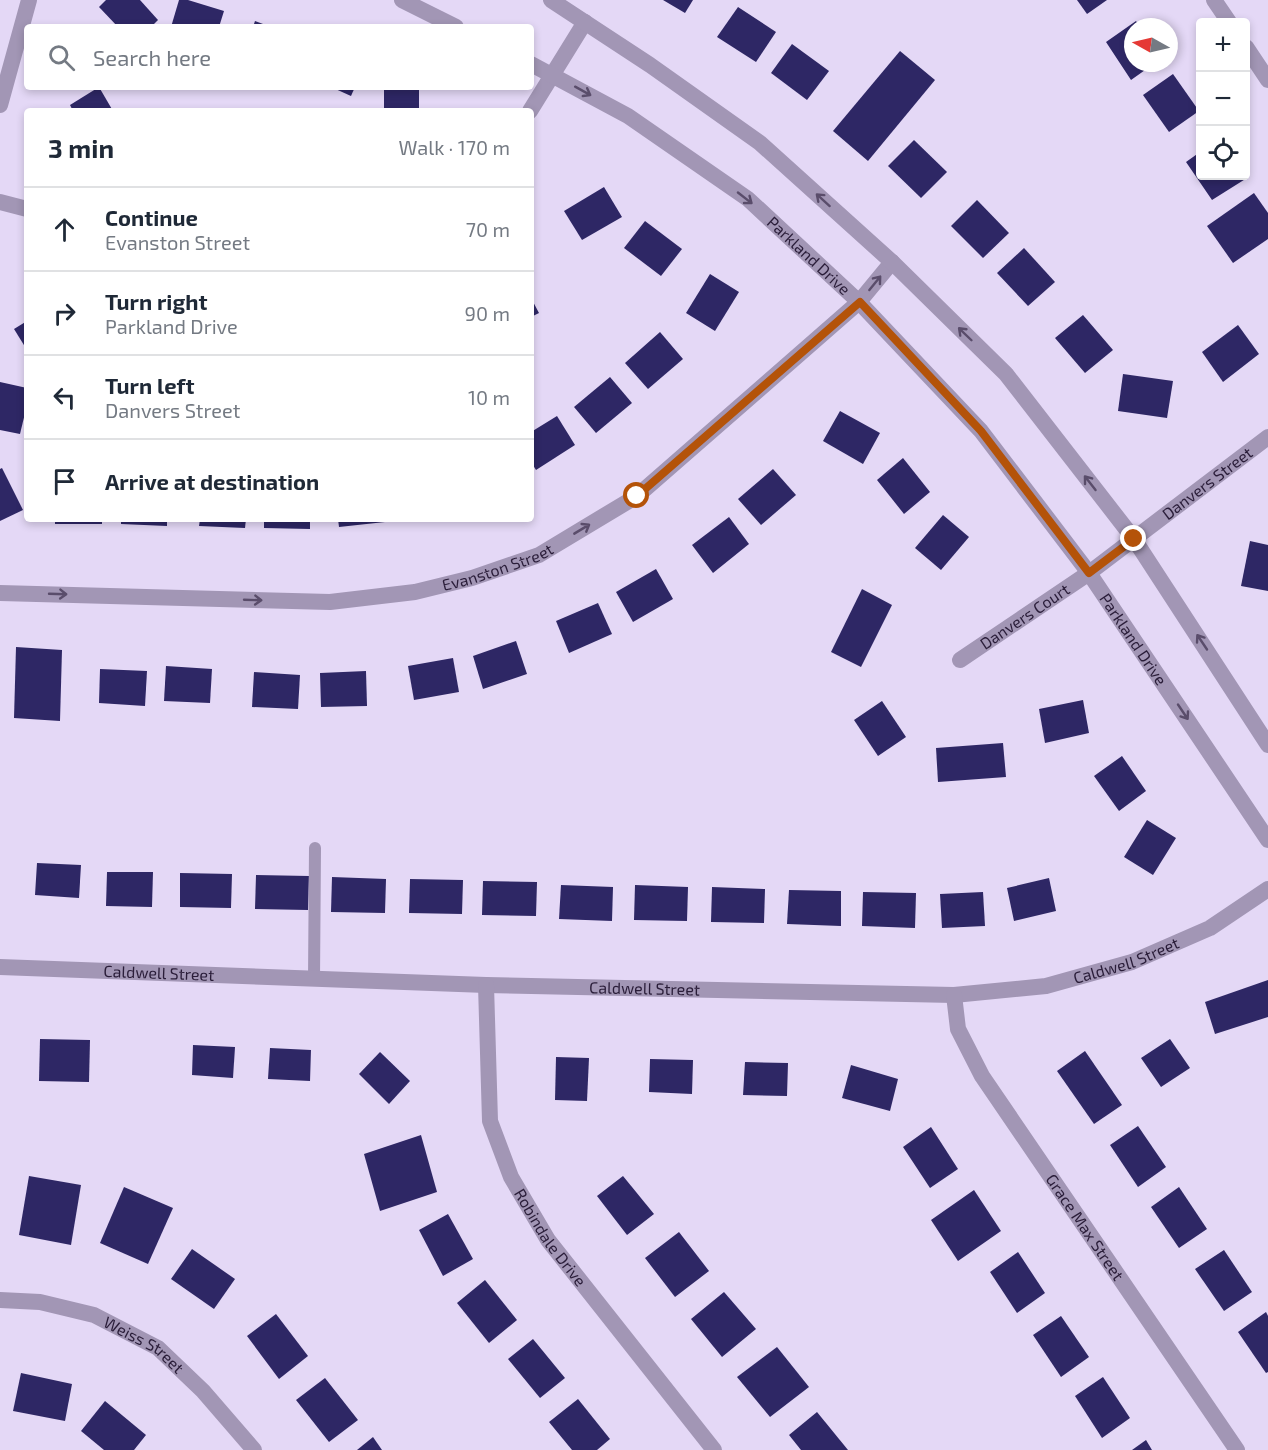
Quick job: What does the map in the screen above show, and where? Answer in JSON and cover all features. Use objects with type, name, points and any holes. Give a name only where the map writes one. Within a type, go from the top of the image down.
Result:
[{"type":"street","points":[[0,105],[29,0]]},
{"type":"street","points":[[402,0],[450,24]]},
{"type":"street","points":[[551,0],[650,65],[760,142],[892,262],[1006,374],[1134,539],[1268,745]]},
{"type":"street","points":[[1214,0],[1226,18]]},
{"type":"street","points":[[532,108],[585,22]]},
{"type":"street","points":[[1250,54],[1268,80]]},
{"type":"street","name":"Parkland Drive","points":[[534,65],[628,116],[748,199],[860,302],[981,431],[1089,573],[1268,840]]},
{"type":"street","points":[[0,202],[24,208]]},
{"type":"street","name":"Evanston Street","points":[[0,593],[330,602],[415,592],[472,578],[539,555],[637,496],[860,302],[892,262]]},
{"type":"street","name":"Danvers Street","points":[[1089,573],[1268,437]]},
{"type":"street","name":"Danvers Court","points":[[960,660],[1089,573]]},
{"type":"street","name":"Caldwell Street","points":[[0,967],[486,985],[954,995],[1046,986],[1132,962],[1210,928],[1268,889]]},
{"type":"street","name":"Robindale Drive","points":[[486,985],[490,1121],[511,1176],[548,1240],[714,1450]]},
{"type":"street","name":"Grace Max Street","points":[[954,995],[958,1029],[982,1076],[1237,1450]]},
{"type":"street","name":"Weiss Street","points":[[0,1300],[40,1302],[93,1315],[158,1348],[203,1391],[254,1450]]},
{"type":"lane","points":[[314,979],[315,848]]},
{"type":"building","points":[[106,0],[140,0],[158,20],[154,24],[115,24],[99,7]]},
{"type":"building","points":[[179,0],[188,0],[224,11],[220,24],[172,24]]},
{"type":"building","points":[[663,0],[693,0],[685,13]]},
{"type":"building","points":[[1077,0],[1107,0],[1087,14]]},
{"type":"building","points":[[738,7],[776,32],[756,62],[717,37]]},
{"type":"building","points":[[1124,29],[1124,69],[1106,42]]},
{"type":"building","points":[[792,44],[829,71],[807,100],[771,73]]},
{"type":"building","points":[[900,51],[935,80],[868,161],[833,131]]},
{"type":"building","points":[[1126,72],[1142,72],[1131,80]]},
{"type":"building","points":[[1173,74],[1196,107],[1196,113],[1169,132],[1143,95]]},
{"type":"building","points":[[94,90],[101,90],[111,108],[72,108],[70,105]]},
{"type":"building","points":[[338,90],[354,90],[351,96]]},
{"type":"building","points":[[384,90],[419,90],[419,108],[384,108]]},
{"type":"building","points":[[914,140],[947,172],[921,198],[888,166]]},
{"type":"building","points":[[1196,155],[1196,177],[1186,162]]},
{"type":"building","points":[[1198,180],[1244,180],[1212,200]]},
{"type":"building","points":[[604,187],[622,217],[582,240],[564,211]]},
{"type":"building","points":[[1254,193],[1268,213],[1268,239],[1233,263],[1207,226]]},
{"type":"building","points":[[977,200],[1009,233],[983,258],[951,226]]},
{"type":"building","points":[[645,221],[682,249],[661,276],[624,248]]},
{"type":"building","points":[[1024,248],[1055,282],[1028,306],[997,273]]},
{"type":"building","points":[[710,274],[739,292],[715,331],[686,313]]},
{"type":"building","points":[[534,304],[539,313],[534,316]]},
{"type":"building","points":[[1083,315],[1113,350],[1085,373],[1055,338]]},
{"type":"building","points":[[24,323],[24,345],[14,329]]},
{"type":"building","points":[[1238,325],[1259,354],[1223,382],[1202,352]]},
{"type":"building","points":[[660,332],[683,359],[648,389],[625,363]]},
{"type":"building","points":[[1123,374],[1173,381],[1167,418],[1118,411]]},
{"type":"building","points":[[610,377],[632,403],[596,433],[574,407]]},
{"type":"building","points":[[0,382],[24,387],[24,417],[20,434],[0,430]]},
{"type":"building","points":[[840,411],[880,433],[863,464],[823,441]]},
{"type":"building","points":[[557,416],[575,445],[536,470],[534,467],[534,430]]},
{"type":"building","points":[[903,458],[930,492],[904,514],[877,480]]},
{"type":"building","points":[[2,468],[23,510],[0,521],[0,469]]},
{"type":"building","points":[[773,469],[796,495],[761,525],[738,499]]},
{"type":"building","points":[[943,515],[969,537],[941,570],[915,548]]},
{"type":"building","points":[[729,517],[749,544],[713,573],[692,545]]},
{"type":"building","points":[[55,522],[102,522],[102,524],[55,524]]},
{"type":"building","points":[[121,522],[167,522],[167,526],[121,524]]},
{"type":"building","points":[[200,522],[246,522],[245,528],[199,526]]},
{"type":"building","points":[[264,522],[310,522],[310,529],[264,528]]},
{"type":"building","points":[[338,522],[385,522],[339,527]]},
{"type":"building","points":[[1250,541],[1268,545],[1268,591],[1241,586]]},
{"type":"building","points":[[656,569],[673,599],[633,622],[616,592]]},
{"type":"building","points":[[862,589],[892,605],[861,667],[831,652]]},
{"type":"building","points":[[598,603],[612,634],[569,653],[556,621]]},
{"type":"building","points":[[516,641],[527,674],[483,689],[473,656]]},
{"type":"building","points":[[16,647],[62,650],[60,721],[14,718]]},
{"type":"building","points":[[453,658],[459,692],[414,700],[408,666]]},
{"type":"building","points":[[166,666],[212,669],[210,703],[164,701]]},
{"type":"building","points":[[100,669],[147,671],[145,706],[99,703]]},
{"type":"building","points":[[366,671],[367,706],[321,707],[320,673]]},
{"type":"building","points":[[254,672],[300,675],[298,709],[252,707]]},
{"type":"building","points":[[1083,700],[1089,733],[1045,743],[1039,709]]},
{"type":"building","points":[[882,701],[906,737],[878,756],[854,720]]},
{"type":"building","points":[[1003,743],[1006,777],[938,782],[936,748]]},
{"type":"building","points":[[1122,756],[1146,791],[1119,811],[1094,776]]},
{"type":"building","points":[[1147,820],[1176,838],[1153,875],[1124,857]]},
{"type":"building","points":[[37,863],[81,865],[79,898],[35,895]]},
{"type":"building","points":[[107,872],[153,872],[152,907],[106,906]]},
{"type":"building","points":[[180,873],[232,874],[231,908],[180,907]]},
{"type":"building","points":[[256,875],[309,876],[308,910],[255,909]]},
{"type":"building","points":[[332,877],[386,879],[385,913],[331,912]]},
{"type":"building","points":[[1049,878],[1056,911],[1014,921],[1007,888]]},
{"type":"building","points":[[410,879],[463,880],[462,914],[409,913]]},
{"type":"building","points":[[483,881],[537,882],[536,916],[482,915]]},
{"type":"building","points":[[561,885],[613,887],[612,921],[559,919]]},
{"type":"building","points":[[635,885],[688,887],[687,921],[634,920]]},
{"type":"building","points":[[712,887],[765,889],[764,923],[711,922]]},
{"type":"building","points":[[789,890],[841,891],[841,926],[787,924]]},
{"type":"building","points":[[863,892],[916,893],[915,928],[862,926]]},
{"type":"building","points":[[983,892],[985,926],[942,928],[940,894]]},
{"type":"building","points":[[1268,980],[1268,1017],[1215,1034],[1205,1002]]},
{"type":"building","points":[[40,1039],[90,1040],[89,1082],[39,1081]]},
{"type":"building","points":[[1170,1039],[1190,1068],[1161,1087],[1141,1058]]},
{"type":"building","points":[[193,1045],[235,1047],[233,1078],[192,1075]]},
{"type":"building","points":[[270,1048],[311,1050],[310,1081],[268,1079]]},
{"type":"building","points":[[1085,1051],[1122,1105],[1094,1124],[1057,1071]]},
{"type":"building","points":[[380,1052],[410,1081],[389,1104],[359,1074]]},
{"type":"building","points":[[556,1057],[589,1058],[587,1101],[555,1100]]},
{"type":"building","points":[[650,1059],[693,1060],[692,1094],[649,1092]]},
{"type":"building","points":[[745,1062],[788,1063],[787,1096],[743,1095]]},
{"type":"building","points":[[851,1065],[898,1079],[890,1111],[842,1098]]},
{"type":"building","points":[[1138,1126],[1166,1167],[1138,1187],[1110,1145]]},
{"type":"building","points":[[931,1127],[958,1169],[930,1188],[903,1147]]},
{"type":"building","points":[[421,1135],[437,1192],[380,1211],[364,1154]]},
{"type":"building","points":[[29,1176],[81,1185],[71,1245],[19,1235]]},
{"type":"building","points":[[623,1176],[654,1214],[627,1235],[597,1196]]},
{"type":"building","points":[[124,1187],[173,1208],[148,1264],[100,1243]]},
{"type":"building","points":[[1179,1187],[1207,1229],[1179,1248],[1151,1207]]},
{"type":"building","points":[[974,1190],[1001,1231],[958,1261],[931,1220]]},
{"type":"building","points":[[448,1214],[473,1259],[443,1276],[419,1230]]},
{"type":"building","points":[[679,1232],[709,1271],[675,1297],[645,1258]]},
{"type":"building","points":[[192,1249],[235,1279],[214,1309],[171,1279]]},
{"type":"building","points":[[1224,1250],[1252,1292],[1224,1311],[1195,1269]]},
{"type":"building","points":[[1018,1252],[1045,1293],[1017,1313],[990,1272]]},
{"type":"building","points":[[485,1280],[517,1320],[489,1343],[457,1303]]},
{"type":"building","points":[[724,1292],[756,1329],[722,1357],[691,1319]]},
{"type":"building","points":[[1266,1312],[1268,1316],[1268,1372],[1266,1373],[1238,1332]]},
{"type":"building","points":[[276,1314],[308,1356],[279,1379],[247,1336]]},
{"type":"building","points":[[1061,1316],[1089,1357],[1061,1377],[1033,1335]]},
{"type":"building","points":[[533,1339],[565,1378],[540,1398],[508,1359]]},
{"type":"building","points":[[777,1347],[809,1387],[770,1417],[737,1377]]},
{"type":"building","points":[[21,1373],[72,1384],[65,1421],[13,1411]]},
{"type":"building","points":[[1103,1377],[1130,1418],[1102,1438],[1075,1396]]},
{"type":"building","points":[[325,1378],[358,1420],[329,1442],[296,1400]]},
{"type":"building","points":[[578,1399],[610,1439],[597,1450],[572,1450],[549,1422]]},
{"type":"building","points":[[105,1401],[146,1435],[134,1450],[104,1450],[81,1431]]},
{"type":"building","points":[[817,1412],[848,1450],[801,1450],[789,1435]]},
{"type":"building","points":[[373,1437],[382,1450],[357,1450]]},
{"type":"building","points":[[1146,1440],[1152,1450],[1132,1450]]},
{"type":"route","points":[[637,496],[860,302],[981,431],[1089,573],[1134,539]]}]
